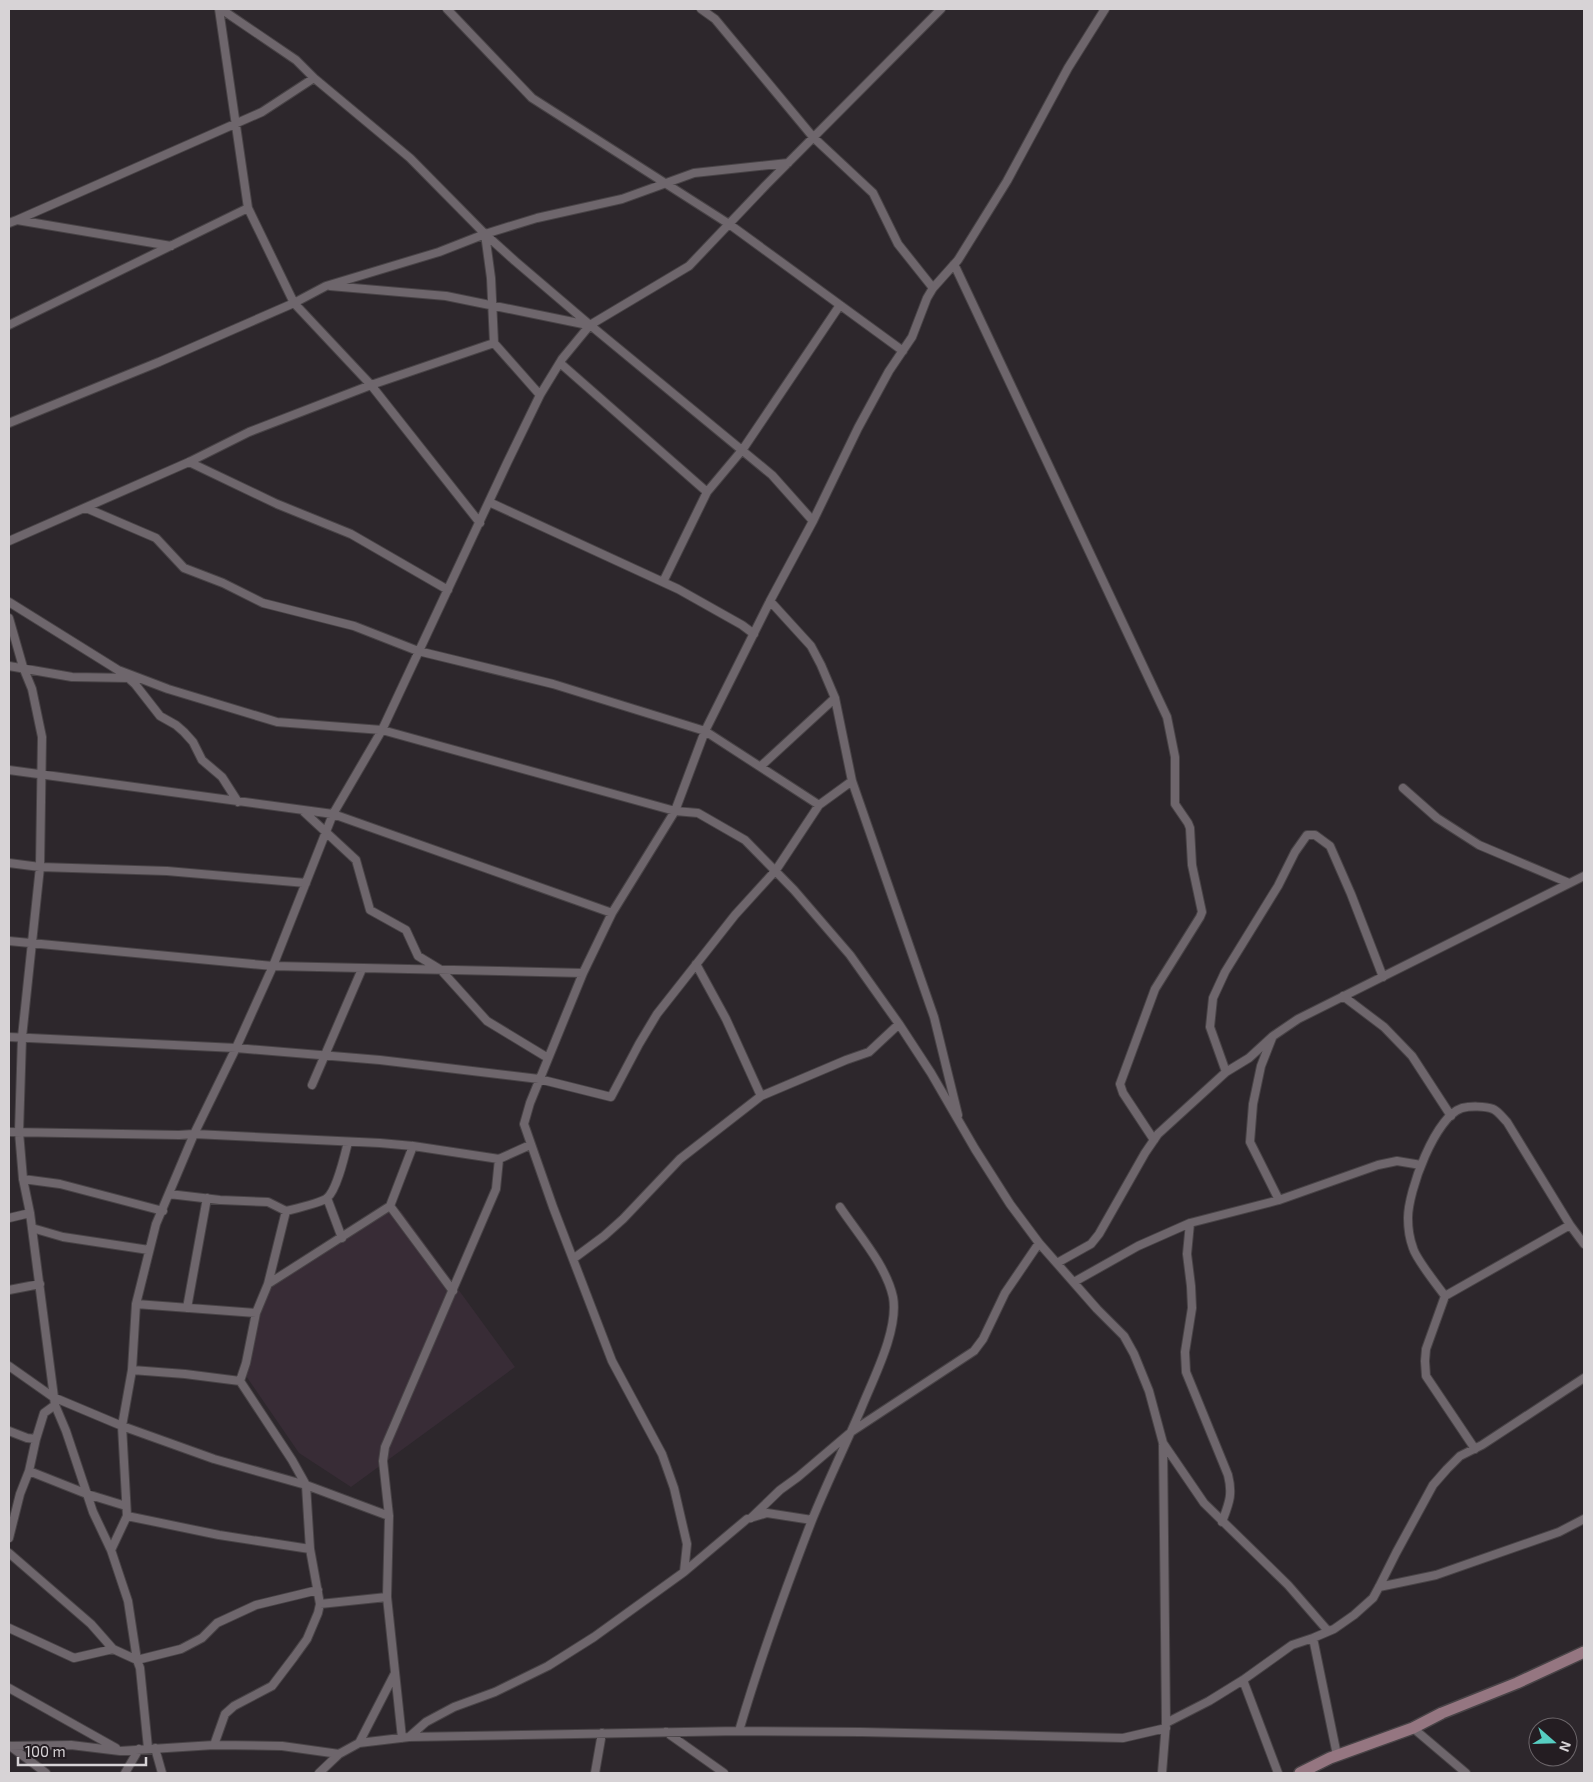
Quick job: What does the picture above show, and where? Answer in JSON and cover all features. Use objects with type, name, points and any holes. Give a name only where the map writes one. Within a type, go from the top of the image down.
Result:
[{"type":"main road","points":[[1300,1773],[1337,1755],[1413,1728],[1442,1713],[1517,1683],[1584,1652]]},
{"type":"street","points":[[220,9],[296,60],[314,78],[410,158],[485,234],[590,325],[743,449],[772,475],[813,521]]},
{"type":"street","points":[[220,9],[248,208],[294,303],[371,385],[480,523]]},
{"type":"street","points":[[447,9],[532,98],[729,224],[903,351]]},
{"type":"street","points":[[701,9],[715,19],[813,137],[873,192],[898,244],[933,288]]},
{"type":"street","points":[[111,1550],[127,1516],[122,1426],[132,1370],[136,1304],[156,1224],[194,1134],[273,966],[334,814],[382,730],[540,395],[560,363],[590,325],[689,266],[813,137],[941,9]]},
{"type":"street","points":[[684,1572],[686,1538],[674,1488],[662,1454],[612,1362],[530,1145],[524,1124],[539,1079],[583,973],[612,913],[675,811],[705,731],[770,601],[813,521],[871,403],[888,371],[912,337],[927,298],[933,288],[954,264],[1007,181],[1068,68],[1105,9]]},
{"type":"street","points":[[13,221],[262,112],[314,78]]},
{"type":"street","points":[[9,423],[159,362],[294,303],[326,286],[439,252],[485,234],[537,218],[622,199],[694,172],[788,163]]},
{"type":"street","points":[[9,325],[248,208]]},
{"type":"street","points":[[13,221],[171,246]]},
{"type":"street","points":[[485,234],[491,278],[494,343],[540,395]]},
{"type":"street","points":[[954,264],[1167,717],[1175,757],[1175,804],[1190,828],[1192,864],[1202,912],[1155,989],[1120,1084],[1123,1093],[1154,1140]]},
{"type":"street","points":[[326,286],[446,296],[590,325]]},
{"type":"street","points":[[663,582],[707,492],[743,449],[840,304]]},
{"type":"street","points":[[9,541],[189,462],[249,432],[371,385],[494,343]]},
{"type":"street","points":[[560,363],[707,492]]},
{"type":"street","points":[[189,462],[277,504],[351,534],[448,590]]},
{"type":"street","points":[[489,502],[663,582],[742,625],[754,634]]},
{"type":"street","points":[[86,508],[156,538],[184,568],[222,583],[263,603],[354,626],[418,651],[553,684],[705,731],[819,805]]},
{"type":"street","points":[[770,601],[811,646],[835,698],[852,782],[934,1017],[961,1124]]},
{"type":"street","points":[[9,602],[130,678],[160,716],[176,725],[193,742],[202,760],[222,777],[238,802]]},
{"type":"street","points":[[9,618],[23,667],[32,689],[42,737],[40,867],[22,1036],[19,1132],[23,1179],[40,1284],[54,1401],[97,1522],[111,1550],[128,1601],[151,1748],[162,1773]]},
{"type":"street","points":[[9,666],[72,677],[130,678]]},
{"type":"street","points":[[118,670],[168,689],[277,722],[382,730],[675,811],[698,813],[745,840],[776,870],[850,955],[899,1024],[931,1073],[1005,1196],[1039,1243],[1097,1309],[1124,1336],[1134,1354],[1149,1391],[1163,1443],[1166,1725],[1162,1773]]},
{"type":"street","points":[[761,766],[835,698]]},
{"type":"street","points":[[9,770],[334,814],[612,913]]},
{"type":"street","points":[[9,1037],[22,1036],[236,1048],[380,1060],[539,1079],[611,1098],[657,1014],[735,915],[776,870],[819,805],[852,782]]},
{"type":"street","points":[[1403,788],[1438,818],[1479,845],[1569,883]]},
{"type":"street","points":[[302,810],[356,860],[370,910],[406,930],[418,956],[441,970],[487,1021],[548,1058]]},
{"type":"street","points":[[1226,1072],[1210,1027],[1213,998],[1225,972],[1278,886],[1295,852],[1307,835],[1315,835],[1330,846],[1383,977]]},
{"type":"street","points":[[9,863],[40,867],[167,871],[306,883]]},
{"type":"street","points":[[1057,1263],[1091,1244],[1099,1234],[1154,1140],[1176,1117],[1226,1072],[1249,1058],[1273,1036],[1298,1019],[1584,876]]},
{"type":"street","points":[[9,941],[273,966],[583,973]]},
{"type":"street","points":[[696,964],[726,1019],[762,1096]]},
{"type":"street","points":[[312,1085],[362,969]]},
{"type":"street","points":[[1343,996],[1384,1027],[1412,1056],[1450,1116]]},
{"type":"street","points":[[573,1259],[623,1219],[680,1159],[762,1096],[869,1052],[899,1024]]},
{"type":"street","points":[[1273,1036],[1261,1066],[1253,1104],[1250,1142],[1279,1200]]},
{"type":"street","points":[[1445,1296],[1413,1249],[1408,1218],[1412,1194],[1421,1164],[1430,1144],[1450,1116],[1462,1108],[1480,1107],[1493,1109],[1507,1122],[1570,1225],[1584,1244]]},
{"type":"street","points":[[9,1132],[194,1134],[348,1142],[413,1146],[499,1159],[530,1145]]},
{"type":"street","points":[[168,1194],[268,1202],[286,1211],[327,1198],[343,1166],[348,1142]]},
{"type":"street","points":[[268,1284],[390,1206],[413,1146]]},
{"type":"street","points":[[406,1738],[395,1673],[387,1597],[389,1516],[383,1461],[385,1447],[496,1190],[499,1159]]},
{"type":"street","points":[[1074,1282],[1138,1246],[1190,1223],[1279,1200],[1378,1165],[1397,1161],[1421,1164]]},
{"type":"street","points":[[23,1179],[60,1184],[162,1212]]},
{"type":"street","points":[[187,1308],[208,1198]]},
{"type":"street","points":[[327,1198],[342,1238]]},
{"type":"street","points":[[390,1206],[453,1290]]},
{"type":"street","points":[[739,1731],[758,1666],[777,1611],[812,1520],[884,1354],[893,1319],[893,1298],[884,1271],[840,1207]]},
{"type":"street","points":[[240,1381],[246,1363],[256,1313],[268,1284],[286,1211]]},
{"type":"street","points":[[9,1218],[30,1213]]},
{"type":"street","points":[[1190,1223],[1187,1254],[1192,1286],[1192,1308],[1184,1352],[1186,1372],[1228,1475],[1231,1498],[1222,1522]]},
{"type":"street","points":[[1474,1449],[1426,1376],[1426,1349],[1445,1296],[1570,1225]]},
{"type":"street","points":[[32,1228],[64,1236],[149,1250]]},
{"type":"street","points":[[751,1518],[780,1490],[851,1432],[974,1351],[983,1340],[1005,1293],[1039,1243]]},
{"type":"street","points":[[9,1290],[40,1284]]},
{"type":"street","points":[[136,1304],[256,1313]]},
{"type":"street","points":[[9,1366],[54,1401],[214,1459],[306,1485],[389,1516]]},
{"type":"street","points":[[132,1370],[240,1381],[292,1460],[306,1485],[310,1549],[320,1604],[318,1613],[307,1639],[272,1686],[234,1706],[225,1714],[214,1745]]},
{"type":"street","points":[[318,1773],[339,1754],[360,1743],[406,1738],[739,1731],[1123,1738],[1166,1725],[1243,1680],[1292,1645],[1328,1631],[1354,1615],[1373,1598],[1433,1485],[1447,1469],[1460,1456],[1474,1449],[1584,1378]]},
{"type":"street","points":[[9,1538],[44,1413],[54,1401]]},
{"type":"street","points":[[9,1431],[27,1438],[36,1438]]},
{"type":"street","points":[[1163,1443],[1204,1503],[1288,1585],[1328,1631]]},
{"type":"street","points":[[29,1471],[87,1494],[126,1506]]},
{"type":"street","points":[[406,1738],[426,1722],[454,1707],[496,1692],[548,1666],[594,1637],[684,1572],[747,1518],[767,1513],[812,1520]]},
{"type":"street","points":[[127,1516],[219,1535],[310,1549]]},
{"type":"street","points":[[1379,1588],[1436,1576],[1559,1532],[1584,1519]]},
{"type":"street","points":[[9,1553],[91,1624],[113,1648],[137,1660],[181,1649],[202,1638],[217,1623],[256,1605],[318,1590]]},
{"type":"street","points":[[320,1604],[387,1597]]},
{"type":"street","points":[[9,1628],[74,1658],[113,1648]]},
{"type":"street","points":[[1313,1638],[1337,1755]]},
{"type":"street","points":[[360,1743],[395,1673]]},
{"type":"street","points":[[1243,1680],[1278,1773]]},
{"type":"street","points":[[9,1688],[120,1751]]},
{"type":"street","points":[[1413,1728],[1466,1773]]},
{"type":"street","points":[[666,1732],[724,1773]]},
{"type":"street","points":[[595,1773],[602,1733]]},
{"type":"street","points":[[10,1746],[71,1745],[120,1751],[214,1745],[282,1746],[339,1754]]},
{"type":"street","points":[[10,1746],[46,1773]]},
{"type":"street","points":[[125,1773],[139,1749]]},
{"type":"shaded area","points":[[382,1206],[401,1211],[515,1367],[351,1487],[299,1453],[244,1373],[266,1286]]}]
